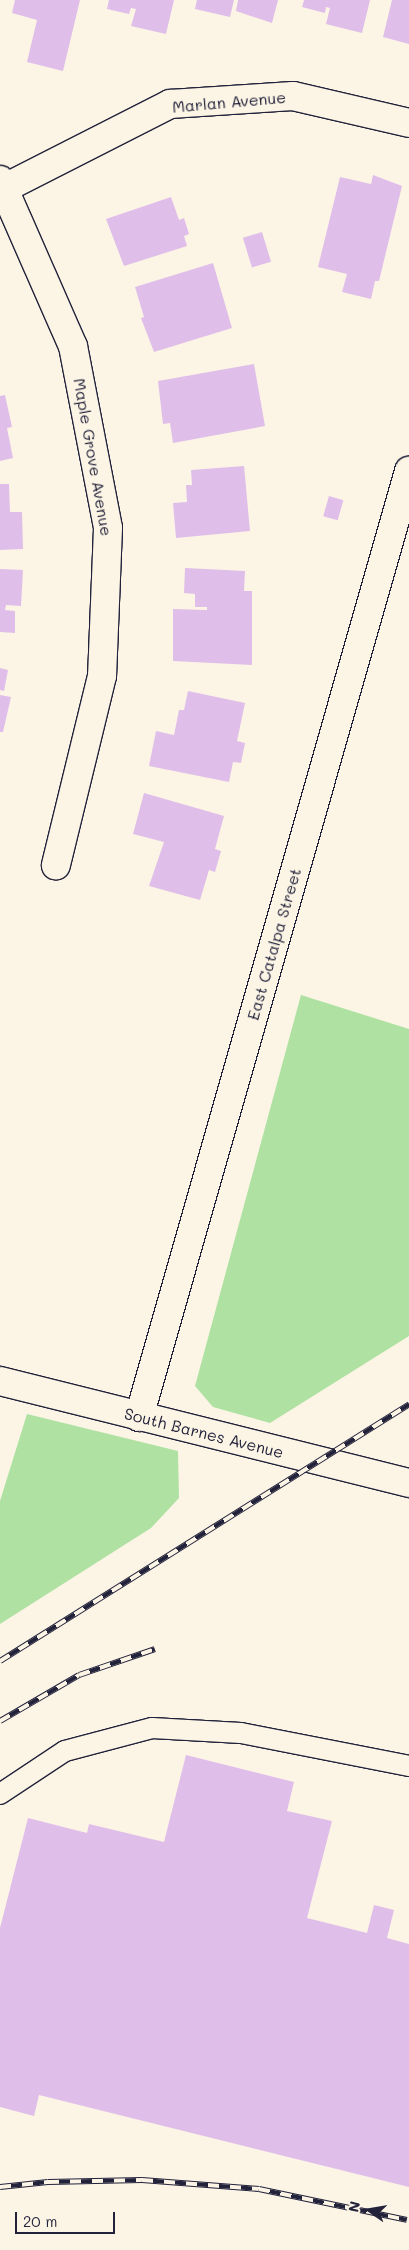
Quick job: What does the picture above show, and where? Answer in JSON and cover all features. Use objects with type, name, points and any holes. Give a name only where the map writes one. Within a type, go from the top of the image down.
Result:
[{"type":"street","name":"Marlan Avenue","points":[[2,184],[170,104],[293,96],[409,123]]},
{"type":"street","name":"Maple Grove Avenue","points":[[2,184],[73,346],[108,528],[102,676],[56,865]]},
{"type":"street","name":"East Catalpa Street","points":[[139,1417],[409,471]]},
{"type":"street","name":"South Barnes Avenue","points":[[0,1381],[409,1483]]},
{"type":"lane","points":[[0,1794],[65,1751],[152,1728],[241,1733],[409,1766]]},
{"type":"green space","points":[[301,995],[409,1029],[409,1336],[270,1423],[213,1407],[195,1386]]},
{"type":"green space","points":[[27,1414],[178,1451],[179,1498],[151,1528],[0,1624],[0,1501]]},
{"type":"building","points":[[15,0],[80,0],[63,71],[27,62],[37,20],[12,13]]},
{"type":"building","points":[[109,0],[174,0],[166,34],[131,26],[136,9],[131,8],[129,14],[107,9]]},
{"type":"building","points":[[197,0],[234,0],[230,17],[195,9]]},
{"type":"building","points":[[238,0],[278,0],[272,23],[236,11]]},
{"type":"building","points":[[304,0],[370,0],[362,33],[326,24],[330,8],[326,7],[325,13],[302,7]]},
{"type":"building","points":[[392,0],[409,0],[409,44],[383,37]]},
{"type":"building","points":[[373,175],[402,186],[379,281],[375,281],[371,299],[342,292],[347,274],[318,267],[340,177],[371,184]]},
{"type":"building","points":[[171,197],[179,220],[184,218],[189,234],[184,236],[187,246],[124,266],[106,219]]},
{"type":"building","points":[[262,232],[271,262],[252,267],[243,238]]},
{"type":"building","points":[[213,263],[232,328],[154,352],[141,318],[144,317],[135,287]]},
{"type":"building","points":[[254,364],[265,426],[173,443],[170,423],[163,424],[158,381]]},
{"type":"building","points":[[5,395],[12,427],[7,428],[13,458],[0,461],[0,396]]},
{"type":"building","points":[[244,466],[250,531],[176,538],[173,503],[187,502],[186,485],[192,485],[191,470]]},
{"type":"building","points":[[0,484],[9,484],[10,512],[22,512],[23,549],[0,550]]},
{"type":"building","points":[[329,496],[343,500],[338,520],[323,516]]},
{"type":"building","points":[[185,568],[245,571],[244,591],[252,591],[252,665],[173,661],[173,609],[207,610],[207,607],[195,607],[195,594],[184,593]]},
{"type":"building","points":[[0,569],[23,570],[21,606],[6,605],[5,610],[15,611],[15,633],[0,632]]},
{"type":"building","points":[[0,668],[8,670],[4,691],[0,690]]},
{"type":"building","points":[[188,691],[245,703],[237,741],[245,743],[241,763],[233,762],[229,782],[149,766],[156,731],[174,735],[179,710],[184,710]]},
{"type":"building","points":[[0,695],[11,697],[3,732],[0,732]]},
{"type":"building","points":[[144,793],[224,816],[215,849],[221,851],[215,872],[209,870],[200,900],[149,886],[164,842],[133,834]]},
{"type":"building","points":[[186,1755],[294,1782],[287,1811],[332,1821],[307,1918],[367,1933],[374,1905],[394,1910],[387,1938],[409,1944],[409,2187],[39,2095],[34,2116],[0,2107],[0,1928],[28,1818],[87,1833],[89,1824],[164,1842]]},
{"type":"railway","points":[[0,1661],[409,1404]]},
{"type":"railway","points":[[0,1721],[79,1675],[155,1649]]},
{"type":"railway","points":[[0,2187],[48,2182],[142,2180],[259,2189],[407,2220]]}]
